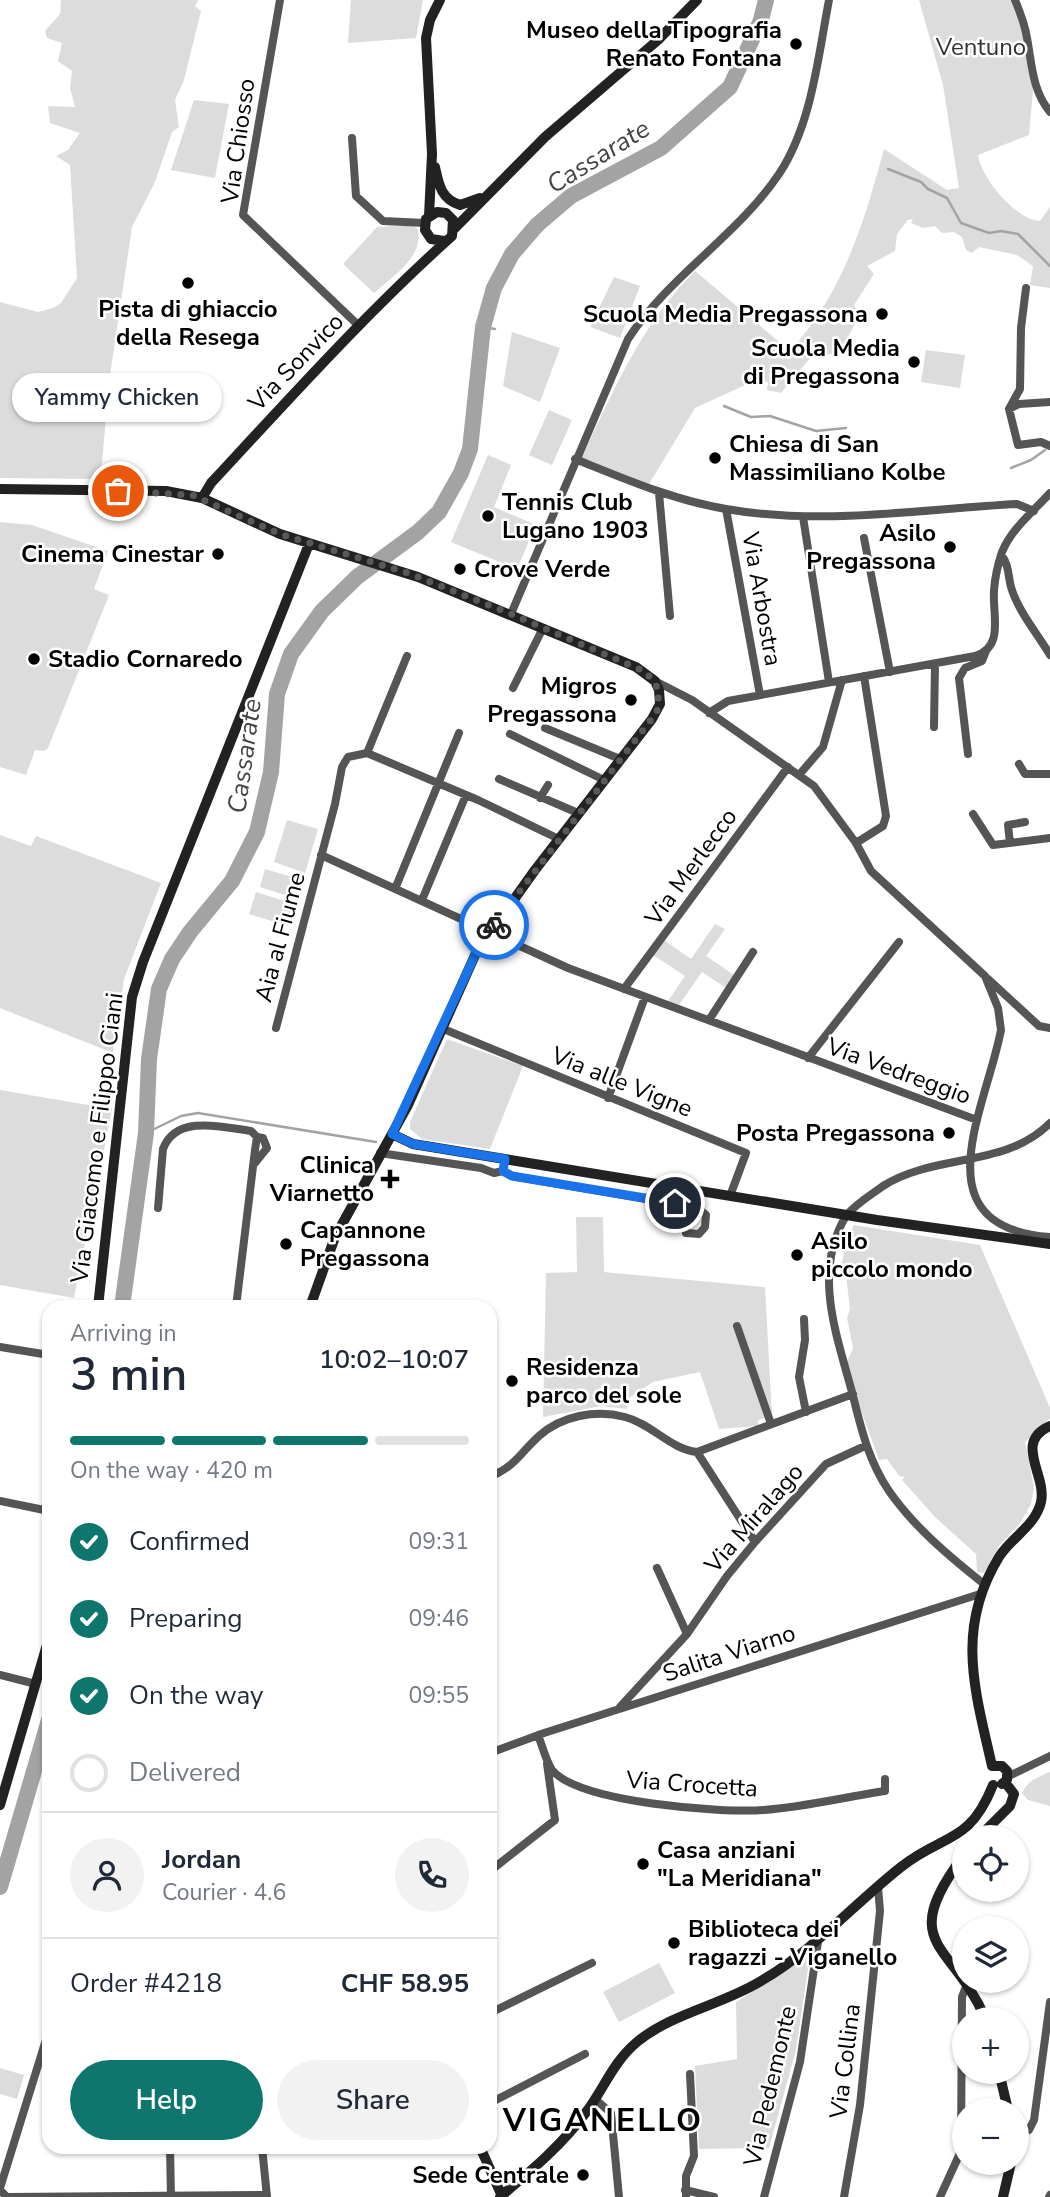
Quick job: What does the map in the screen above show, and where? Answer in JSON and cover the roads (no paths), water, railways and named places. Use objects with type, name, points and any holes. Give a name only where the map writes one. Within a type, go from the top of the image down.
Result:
[{"type":"main road","points":[[420,262],[432,154],[426,38],[430,20],[440,0]]},
{"type":"main road","points":[[426,224],[431,239],[443,241],[553,129],[659,40],[697,0]]},
{"type":"main road","points":[[432,154],[443,195],[460,205],[481,198],[510,173]]},
{"type":"main road","points":[[426,224],[437,212],[446,213],[453,220],[454,229]]},
{"type":"main road","name":"Via Sonvico","points":[[202,498],[211,483],[443,241]]},
{"type":"main road","points":[[0,489],[166,491],[202,498],[280,534],[395,569],[511,614],[636,667],[655,681],[660,705],[652,719],[488,933],[441,1028],[408,1105],[335,1237],[312,1300]]},
{"type":"main road","name":"Via Giacomo e Filippo Ciani","points":[[99,1300],[132,997],[143,962],[309,544]]},
{"type":"main road","points":[[392,1134],[413,1144],[504,1165],[1050,1244]]},
{"type":"main road","points":[[993,1785],[986,1776],[992,1766],[971,1651],[973,1623],[982,1589],[1000,1555],[1040,1507],[1042,1490],[1032,1447],[1036,1435],[1050,1426]]},
{"type":"main road","points":[[0,1805],[42,1663]]},
{"type":"main road","points":[[991,1825],[1013,1803],[1014,1794],[1002,1766],[992,1766]]},
{"type":"main road","points":[[483,2154],[501,2196],[548,2155],[595,2099],[619,2060],[651,2032],[746,1990],[818,1942],[910,1860],[965,1831],[983,1810],[993,1785],[1006,1780]]},
{"type":"main road","points":[[952,1872],[939,1889],[932,1922],[940,1950],[952,1965]]},
{"type":"main road","points":[[1003,2197],[1008,2175]]},
{"type":"street","name":"Via Chiosso","points":[[280,0],[243,215],[359,326]]},
{"type":"street","points":[[511,614],[607,382],[642,319],[760,197],[784,165],[805,115],[829,0]]},
{"type":"street","points":[[1015,0],[1028,41],[1029,64],[1040,96],[1050,112]]},
{"type":"street","points":[[352,138],[356,196],[383,221],[426,224]]},
{"type":"street","points":[[1026,288],[1021,328],[1020,389],[1009,409],[1018,445],[1041,442],[1050,446]]},
{"type":"street","points":[[1009,409],[1019,404],[1050,401]]},
{"type":"street","points":[[575,459],[659,493],[726,509],[803,517],[1017,504],[1034,511]]},
{"type":"street","points":[[659,493],[670,616]]},
{"type":"street","points":[[968,754],[958,682],[962,671],[982,662],[995,635],[994,589],[1001,555],[1010,537],[1050,493]]},
{"type":"street","name":"Via Arbostra","points":[[726,509],[760,695]]},
{"type":"street","points":[[803,517],[829,682]]},
{"type":"street","points":[[864,538],[890,672]]},
{"type":"street","points":[[1001,555],[1006,560],[1012,588],[1021,608],[1050,655]]},
{"type":"street","points":[[513,688],[543,628]]},
{"type":"street","name":"Via Arbostra","points":[[709,713],[728,701],[935,664],[986,651]]},
{"type":"street","points":[[407,656],[367,753],[466,795],[559,839]]},
{"type":"street","points":[[934,727],[935,664]]},
{"type":"street","points":[[856,843],[883,827],[886,816],[864,676]]},
{"type":"street","points":[[799,775],[823,747],[842,680]]},
{"type":"street","points":[[655,681],[709,713],[819,791],[856,843],[871,871],[1039,1026],[1050,1028]]},
{"type":"street","points":[[660,705],[677,692]]},
{"type":"street","points":[[545,728],[620,758]]},
{"type":"street","points":[[395,889],[459,733]]},
{"type":"street","points":[[510,734],[604,779]]},
{"type":"street","name":"Aia al Fiume","points":[[276,1028],[344,761],[360,753],[367,753]]},
{"type":"street","points":[[1019,764],[1025,774],[1050,774]]},
{"type":"street","name":"Via Merlecco","points":[[624,989],[788,767]]},
{"type":"street","points":[[499,779],[578,813]]},
{"type":"street","points":[[540,798],[548,785]]},
{"type":"street","points":[[422,900],[466,795]]},
{"type":"street","points":[[973,814],[993,845],[1050,838]]},
{"type":"street","points":[[1010,843],[1008,825],[1025,822]]},
{"type":"street","name":"Via Vedreggio","points":[[321,855],[488,933],[624,989],[977,1120]]},
{"type":"street","name":"Via Vedreggio","points":[[808,1058],[899,942]]},
{"type":"street","points":[[709,1020],[753,952]]},
{"type":"street","points":[[985,976],[998,1008],[1000,1030],[968,1158],[976,1201],[989,1218],[1007,1229],[1050,1237]]},
{"type":"street","points":[[608,1098],[645,997]]},
{"type":"street","name":"Via alle Vigne","points":[[441,1028],[746,1153],[730,1196]]},
{"type":"street","points":[[982,1589],[901,1506],[865,1446],[833,1323],[828,1284],[834,1253],[847,1216],[885,1185],[911,1172],[1012,1148],[1050,1123]]},
{"type":"street","points":[[158,1208],[163,1149],[167,1140],[178,1130],[201,1125],[251,1131],[257,1137],[263,1138],[267,1148],[255,1163],[237,1300]]},
{"type":"street","points":[[380,1153],[481,1168],[497,1174],[504,1165],[512,1176],[698,1208],[706,1215],[705,1227],[699,1234],[686,1233]]},
{"type":"street","points":[[804,1319],[805,1340],[799,1377],[806,1412]]},
{"type":"street","points":[[737,1325],[771,1424]]},
{"type":"street","points":[[0,1347],[42,1354]]},
{"type":"street","points":[[497,1473],[514,1464],[548,1429],[586,1415],[625,1417],[658,1431],[686,1451],[697,1452],[853,1394]]},
{"type":"street","name":"Via Miralago","points":[[618,1709],[687,1634],[727,1576],[826,1464],[865,1446]]},
{"type":"street","points":[[697,1452],[755,1542]]},
{"type":"street","points":[[0,1501],[42,1510]]},
{"type":"street","points":[[657,1568],[687,1634]]},
{"type":"street","name":"Salita Viarno","points":[[497,1750],[982,1589]]},
{"type":"street","points":[[0,1675],[36,1684]]},
{"type":"street","name":"Via Crocetta","points":[[538,1735],[552,1769],[572,1784],[617,1799],[710,1810],[762,1810],[886,1791],[885,1779]]},
{"type":"street","name":"Via Crocetta","points":[[497,1866],[555,1820],[544,1751]]},
{"type":"street","points":[[1006,1780],[1050,1756]]},
{"type":"street","name":"Via Collina","points":[[845,2197],[860,2105],[880,1911],[878,1887]]},
{"type":"street","name":"Via Pedemonte","points":[[764,2197],[800,2062],[818,1942]]},
{"type":"street","points":[[497,2010],[592,1963]]},
{"type":"street","points":[[940,2197],[961,2151],[963,1993]]},
{"type":"street","points":[[1029,2130],[1034,2120],[1050,2002]]},
{"type":"street","points":[[42,2053],[0,2190],[8,2197],[267,2196],[263,2154]]},
{"type":"street","points":[[497,2099],[585,2054]]},
{"type":"street","points":[[690,2074],[694,2156],[686,2176],[685,2194],[714,2197]]},
{"type":"street","points":[[595,2099],[611,2113],[619,2197]]},
{"type":"street","points":[[170,2154],[171,2196]]},
{"type":"waterway","name":"Cassarate","points":[[123,1300],[146,1133],[149,1059],[159,989],[172,959],[190,932],[232,881],[257,832],[271,772],[277,694],[291,654],[322,611],[357,577],[418,532],[439,512],[461,473],[470,449],[483,327],[494,288],[512,254],[537,225],[571,196],[661,148],[730,87],[761,20],[766,0]]},
{"type":"waterway","points":[[888,169],[921,182],[928,189],[947,198],[961,223],[989,233],[1001,231],[1018,234],[1050,266]]},
{"type":"waterway","points":[[483,327],[495,329]]},
{"type":"waterway","points":[[724,406],[751,417],[770,416],[816,431],[846,428]]},
{"type":"waterway","points":[[1011,468],[1031,460],[1045,450]]},
{"type":"waterway","points":[[146,1133],[181,1116],[198,1113],[376,1142]]},
{"type":"waterway","name":"Cassarate","points":[[0,1887],[42,1744]]},
{"type":"place","name":"Museo della Tipografia Renato Fontana","points":[[796,44]]},
{"type":"place","name":"Pista di ghiaccio della Resega","points":[[188,283]]},
{"type":"place","name":"Scuola Media Pregassona","points":[[882,314]]},
{"type":"place","name":"Scuola Media di Pregassona","points":[[914,362]]},
{"type":"place","name":"Chiesa di San Massimiliano Kolbe","points":[[715,458]]},
{"type":"place","name":"Yammy Chicken","points":[[118,491]]},
{"type":"place","name":"Tennis Club Lugano 1903","points":[[488,516]]},
{"type":"place","name":"Asilo Pregassona","points":[[950,547]]},
{"type":"place","name":"Cinema Cinestar","points":[[218,554]]},
{"type":"place","name":"Crove Verde","points":[[460,569]]},
{"type":"place","name":"Stadio Cornaredo","points":[[34,659]]},
{"type":"place","name":"Migros Pregassona","points":[[631,700]]},
{"type":"place","name":"Posta Pregassona","points":[[949,1133]]},
{"type":"place","name":"Clinica Viarnetto","points":[[390,1179]]},
{"type":"place","name":"Capannone Pregassona","points":[[286,1244]]},
{"type":"place","name":"Asilo piccolo mondo","points":[[797,1255]]},
{"type":"place","name":"Residenza parco del sole","points":[[512,1381]]},
{"type":"place","name":"Casa anziani \"La Meridiana\"","points":[[643,1864]]},
{"type":"place","name":"Biblioteca dei ragazzi - Viganello","points":[[674,1943]]},
{"type":"place","name":"Sede Centrale","points":[[583,2175]]},
{"type":"district","name":"VIGANELLO","points":[[603,2120]]},
{"type":"park label","name":"Ventuno","points":[[981,47]]}]
